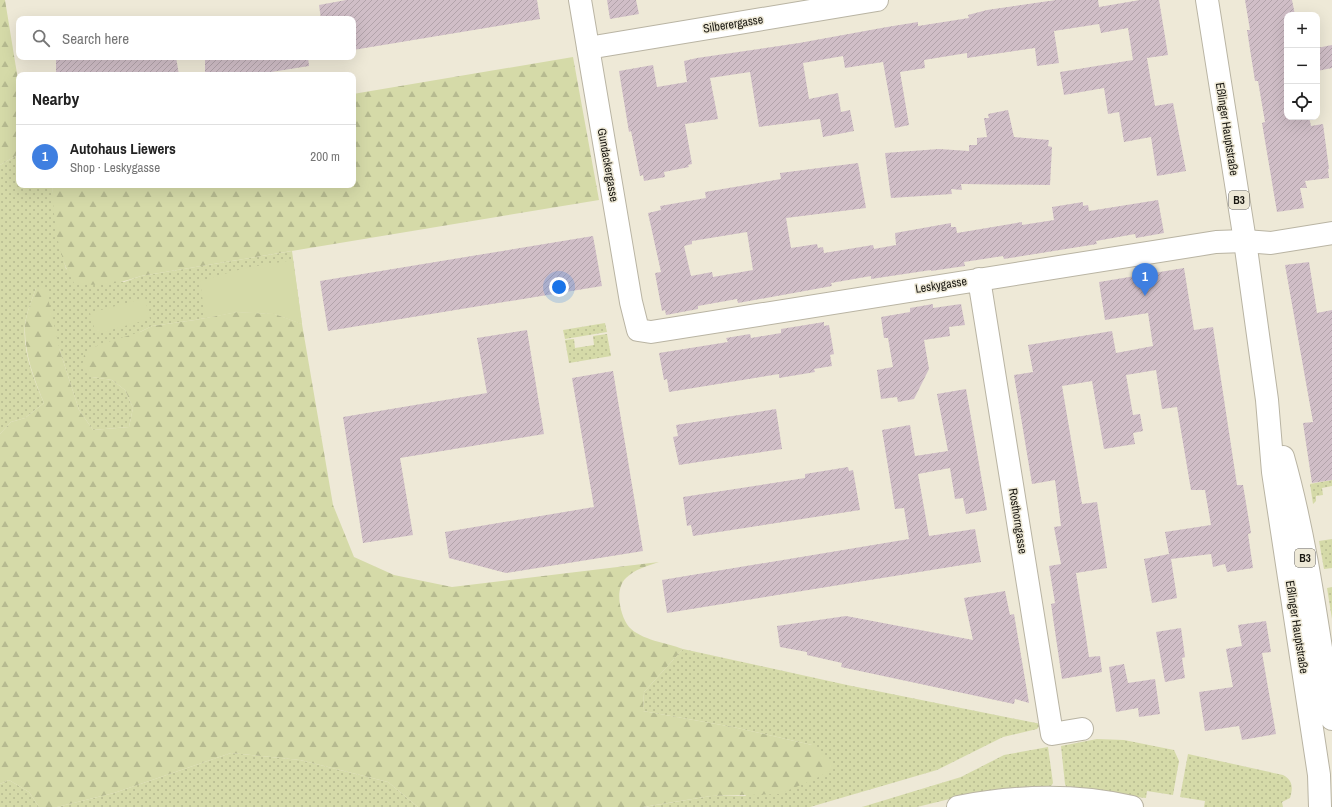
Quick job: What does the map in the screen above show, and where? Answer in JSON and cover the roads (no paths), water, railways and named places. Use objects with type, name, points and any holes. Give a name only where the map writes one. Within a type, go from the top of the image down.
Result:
[{"type":"street","name":"Gundackergasse","points":[[580,0],[635,320],[638,330]]},
{"type":"street","name":"Silberergasse","points":[[588,48],[844,2],[877,0]]},
{"type":"street","name":"Eßlinger Hauptstraße","points":[[1207,0],[1245,241],[1267,400],[1273,472],[1319,775],[1320,807]]},
{"type":"street","name":"Leskygasse","points":[[638,330],[651,332],[1216,242],[1245,241],[1271,243],[1332,233]]},
{"type":"street","name":"Rosthorngasse","points":[[979,279],[1052,734],[1082,729]]},
{"type":"street","name":"Eßlinger Hauptstraße","points":[[1267,400],[1291,487],[1310,581],[1332,719]]},
{"type":"street","points":[[958,807],[1024,799],[1062,798],[1132,807]]},
{"type":"place","name":"Autohaus Liewers","points":[[1145,296]]}]
